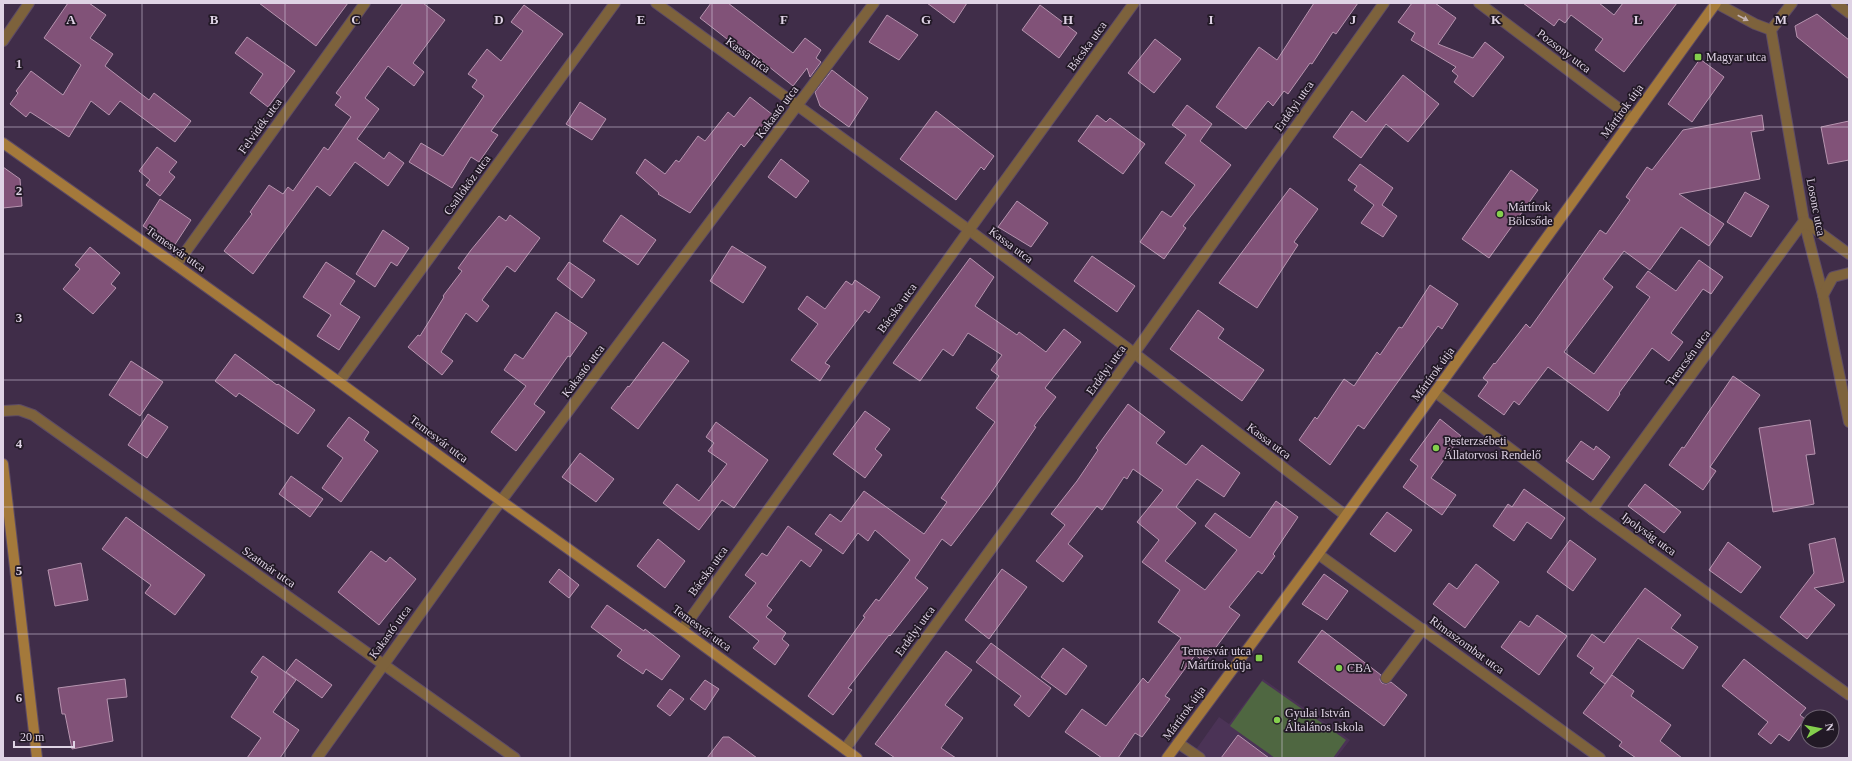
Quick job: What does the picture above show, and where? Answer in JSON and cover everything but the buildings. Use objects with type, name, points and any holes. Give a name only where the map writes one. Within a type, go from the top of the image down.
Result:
[{"type":"street","points":[[3,41],[29,3]]},
{"type":"street","name":"Felvidék utca","points":[[176,265],[365,3]]},
{"type":"street","name":"Csallóköz utca","points":[[339,382],[615,3]]},
{"type":"street","name":"Kassa utca","points":[[656,3],[797,107],[969,230],[1134,353],[1345,515]]},
{"type":"street","name":"Kakastó utca","points":[[317,758],[501,501],[874,3]]},
{"type":"street","name":"Bácska utca","points":[[682,630],[1134,3]]},
{"type":"street","name":"Erdélyi utca","points":[[845,749],[1134,353],[1384,3]]},
{"type":"street","name":"Pozsony utca","points":[[1479,3],[1633,119]]},
{"type":"street","points":[[1716,3],[1755,24],[1771,30],[1792,3]]},
{"type":"street","name":"Mártírok útja","points":[[1167,758],[1436,392],[1716,3]]},
{"type":"street","points":[[1836,3],[1849,13]]},
{"type":"street","name":"Losonc utca","points":[[1771,30],[1804,221],[1823,295],[1849,422]]},
{"type":"street","name":"Temesvár utca","points":[[3,143],[339,382],[857,758]]},
{"type":"street","points":[[1804,221],[1849,254]]},
{"type":"street","name":"Trencsén utca","points":[[1592,510],[1804,221]]},
{"type":"street","points":[[1823,295],[1833,277],[1849,273]]},
{"type":"street","name":"Ipolyság utca","points":[[1436,392],[1592,510],[1849,694]]},
{"type":"street","name":"Szatmár utca","points":[[3,411],[19,410],[33,415],[515,758]]},
{"type":"street","points":[[3,464],[37,758]]},
{"type":"street","name":"Rimaszombat utca","points":[[1318,554],[1600,758]]},
{"type":"street","points":[[1386,678],[1423,630]]},
{"type":"street","points":[[1178,743],[1200,758]]},
{"type":"shaded area","name":"Gyulai István Általános Iskola","points":[[1263,679],[1350,740],[1336,758],[1190,758],[1219,717],[1229,724]]},
{"type":"green space","name":"Gyulai István Általános Iskola","points":[[1262,681],[1346,740],[1333,758],[1275,758],[1230,726]]},
{"type":"place","name":"Magyar utca","points":[[1698,57]]},
{"type":"place","name":"Mártírok Bölcsőde","points":[[1500,214]]},
{"type":"place","name":"Pesterzsébeti Állatorvosi Rendelő","points":[[1436,448]]},
{"type":"place","name":"Temesvár utca / Mártírok útja","points":[[1259,658]]},
{"type":"place","name":"CBA","points":[[1339,668]]},
{"type":"place","name":"Gyulai István Általános Iskola","points":[[1277,720]]}]
